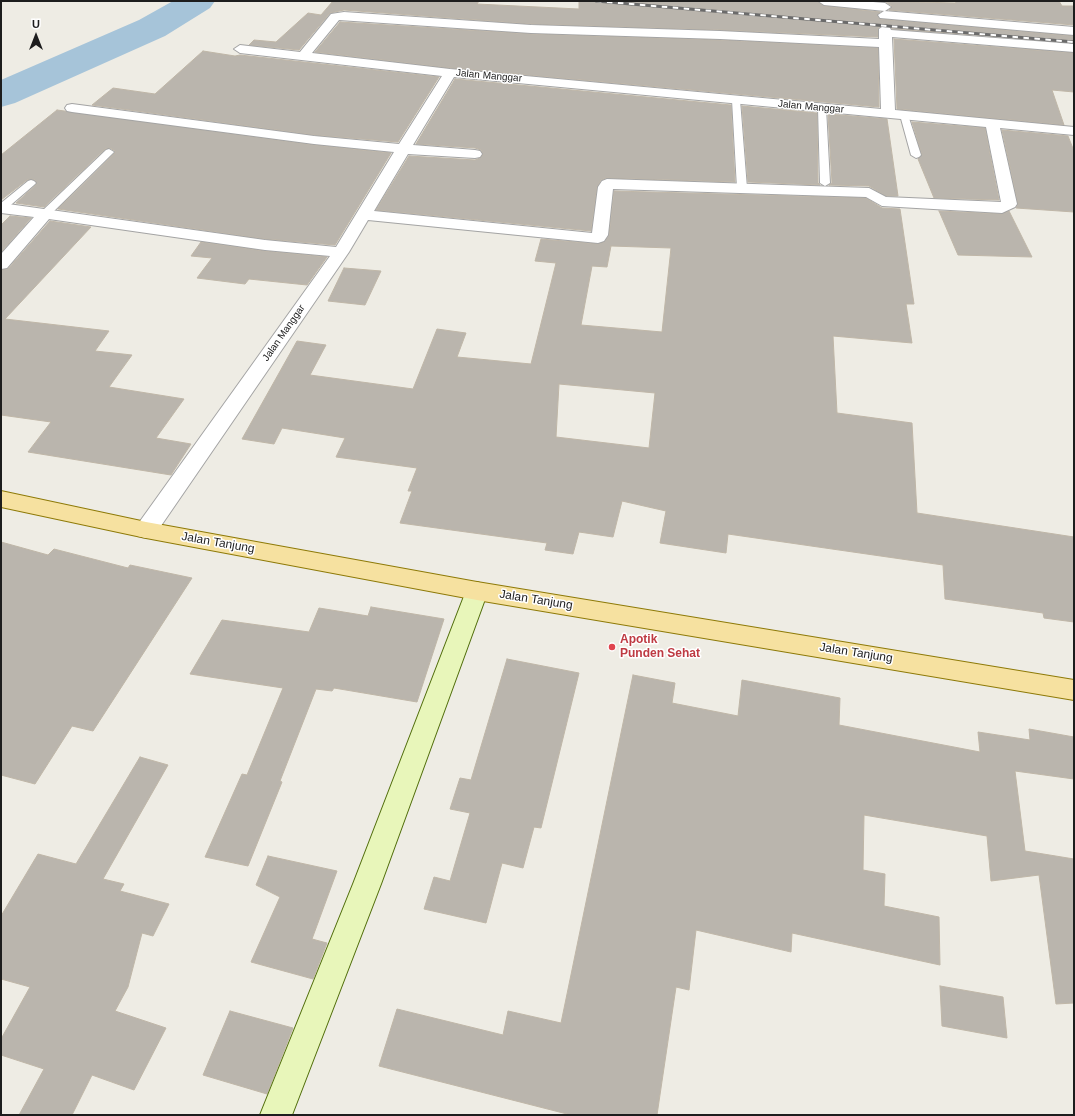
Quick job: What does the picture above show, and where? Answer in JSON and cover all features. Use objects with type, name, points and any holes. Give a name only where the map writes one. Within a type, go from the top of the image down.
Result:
[{"type":"main road","name":"Jalan Tanjung","points":[[1,499],[146,530],[477,591],[1074,690]]},
{"type":"main road","points":[[276,1115],[367,884],[477,591]]},
{"type":"street","points":[[824,1],[1074,31]]},
{"type":"street","points":[[884,8],[888,114]]},
{"type":"street","points":[[304,55],[335,17],[344,16],[531,29],[885,38],[1074,48]]},
{"type":"street","points":[[240,49],[450,72]]},
{"type":"street","name":"Jalan Manggar","points":[[146,530],[340,252],[450,72],[904,116],[1074,130]]},
{"type":"street","points":[[72,108],[307,139],[403,149],[475,154]]},
{"type":"street","points":[[363,215],[598,238],[600,235],[608,184],[869,193],[882,200],[893,202],[1002,208],[1009,204],[992,123]]},
{"type":"street","points":[[1,208],[265,245],[340,252]]},
{"type":"street","points":[[1,264],[45,214]]},
{"type":"lane","points":[[736,100],[742,188]]},
{"type":"lane","points":[[822,108],[825,183]]},
{"type":"lane","points":[[904,116],[916,155]]},
{"type":"lane","points":[[45,214],[109,152]]},
{"type":"lane","points":[[1,208],[31,183]]},
{"type":"building","points":[[333,1],[479,1],[477,4],[579,9],[579,1],[817,1],[824,6],[880,12],[877,15],[880,19],[1074,36],[1074,42],[892,29],[889,25],[885,24],[878,28],[878,37],[531,24],[344,10],[330,13],[299,50],[249,45],[254,40],[276,42],[308,13],[321,15]]},
{"type":"building","points":[[879,1],[956,3],[955,1],[1059,1],[1062,6],[1074,6],[1074,25],[889,10],[892,6],[886,2]]},
{"type":"building","points":[[340,22],[531,34],[720,40],[878,48],[879,107],[450,68],[315,52]]},
{"type":"building","points":[[894,39],[1074,53],[1074,92],[1052,90],[1064,125],[897,109]]},
{"type":"building","points":[[203,51],[235,56],[240,55],[439,77],[398,142],[314,135],[92,105],[113,88],[155,94]]},
{"type":"building","points":[[455,79],[731,105],[735,182],[606,178],[601,180],[597,187],[591,231],[376,210],[409,156],[475,160],[483,155],[481,150],[475,148],[416,144]]},
{"type":"building","points":[[742,106],[817,113],[818,183],[820,185],[748,182]]},
{"type":"building","points":[[57,110],[314,145],[391,153],[335,245],[265,239],[58,209],[115,153],[115,151],[110,148],[105,149],[44,207],[16,203],[37,184],[35,180],[31,179],[27,180],[1,200],[1,155]]},
{"type":"building","points":[[828,114],[887,119],[898,196],[886,196],[869,186],[829,185],[832,183]]},
{"type":"building","points":[[912,122],[985,128],[999,200],[934,198],[918,159],[922,155]]},
{"type":"building","points":[[1002,130],[1068,136],[1074,151],[1074,212],[1016,208],[1018,204]]},
{"type":"building","points":[[614,191],[866,198],[882,208],[900,209],[914,304],[906,304],[912,343],[833,336],[837,413],[912,423],[917,513],[1074,537],[1074,622],[1044,618],[1043,613],[945,599],[943,565],[728,534],[726,553],[660,543],[666,511],[622,501],[613,537],[579,532],[573,554],[545,550],[547,543],[400,523],[412,491],[408,491],[417,468],[336,457],[345,438],[282,428],[274,444],[242,439],[297,341],[326,345],[310,375],[413,389],[437,329],[466,333],[457,357],[531,364],[556,263],[535,261],[541,239],[598,244],[604,242],[609,235]],"holes":[[[611,246],[671,248],[662,332],[581,325],[592,266],[607,267]],[[559,384],[655,393],[649,448],[556,437]]]},
{"type":"building","points":[[939,211],[1002,214],[1009,211],[1032,257],[958,255]]},
{"type":"building","points":[[10,216],[31,218],[1,252],[1,225]]},
{"type":"building","points":[[50,221],[91,227],[5,319],[109,331],[95,351],[132,355],[109,387],[184,399],[156,438],[191,444],[171,475],[28,452],[51,422],[1,415],[1,270],[8,269]]},
{"type":"building","points":[[201,242],[265,251],[327,257],[307,285],[249,279],[245,284],[197,278],[212,258],[191,256]]},
{"type":"building","points":[[344,268],[381,271],[365,305],[328,301]]},
{"type":"building","points":[[1,542],[48,555],[54,549],[128,568],[130,565],[192,578],[93,731],[72,726],[35,784],[1,775]]},
{"type":"building","points":[[371,607],[444,619],[417,702],[334,688],[332,691],[316,689],[280,781],[282,782],[248,866],[205,857],[242,774],[247,775],[283,688],[190,674],[222,620],[309,632],[319,608],[368,616]]},
{"type":"building","points":[[507,659],[579,673],[541,828],[534,827],[523,868],[502,863],[486,923],[424,909],[434,877],[450,881],[470,813],[450,809],[460,778],[471,780]]},
{"type":"building","points":[[633,675],[675,683],[672,703],[738,716],[742,680],[840,698],[839,725],[980,752],[978,732],[1030,740],[1029,729],[1074,737],[1074,779],[1015,771],[1025,851],[1074,859],[1074,1003],[1056,1004],[1039,875],[991,881],[987,836],[864,815],[863,870],[885,874],[884,906],[939,917],[940,965],[792,933],[791,952],[696,930],[689,990],[676,987],[657,1115],[571,1115],[379,1066],[397,1009],[503,1035],[508,1011],[561,1023]]},
{"type":"building","points":[[140,757],[168,765],[103,879],[124,884],[120,891],[169,904],[153,936],[142,933],[128,987],[115,1011],[166,1028],[134,1090],[92,1075],[72,1115],[19,1115],[44,1069],[1,1055],[1,1039],[30,987],[1,979],[1,916],[38,854],[76,864]]},
{"type":"building","points":[[268,856],[337,871],[312,939],[327,943],[313,979],[251,962],[280,897],[256,885]]},
{"type":"building","points":[[940,986],[1003,997],[1007,1038],[942,1026]]},
{"type":"building","points":[[230,1011],[293,1028],[267,1094],[203,1075]]},
{"type":"waterway","points":[[1,95],[152,28],[198,1]]},
{"type":"railway","points":[[596,1],[1074,42]]},
{"type":"place","name":"Apotik Punden Sehat","points":[[612,647]]}]
